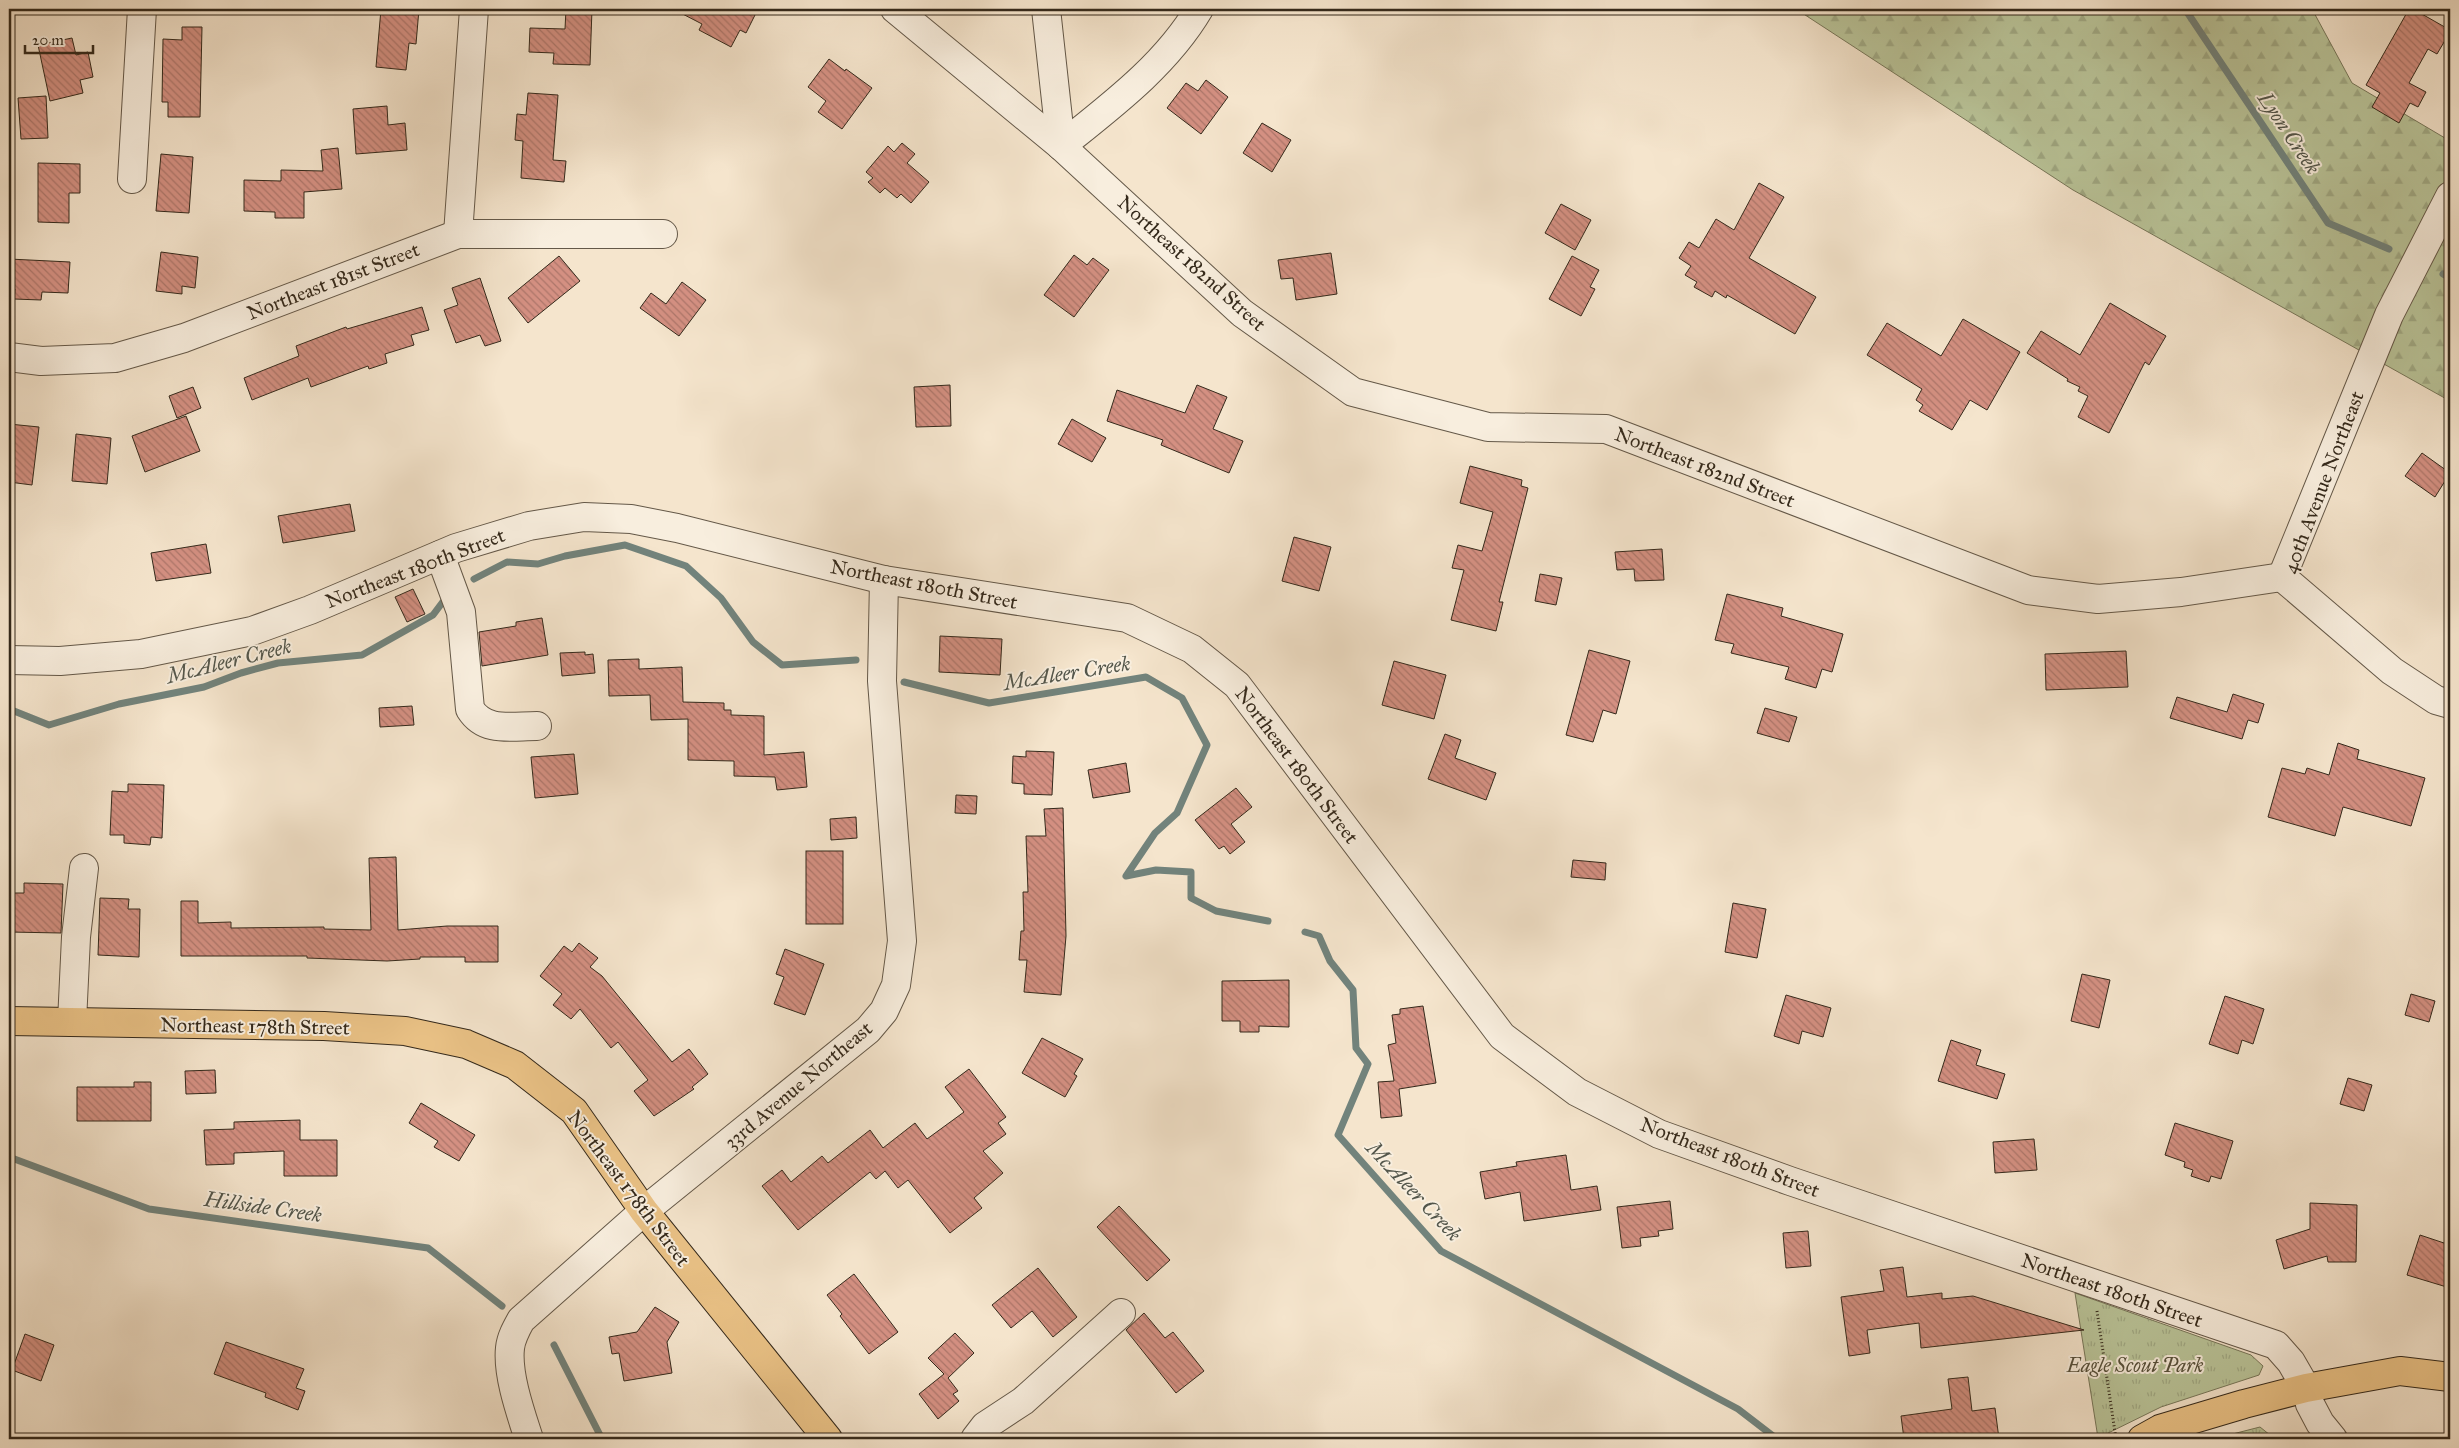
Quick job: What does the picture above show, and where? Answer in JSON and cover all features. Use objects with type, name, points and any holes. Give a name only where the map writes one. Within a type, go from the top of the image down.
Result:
[{"type":"main road","name":"Northeast 178th Street","points":[[9,1021],[342,1027],[405,1031],[466,1044],[515,1065],[574,1111],[644,1211],[828,1439]]},
{"type":"main road","points":[[2142,1439],[2170,1426],[2306,1388],[2400,1371],[2450,1377]]},
{"type":"street","points":[[132,179],[142,9]]},
{"type":"street","points":[[458,234],[474,9]]},
{"type":"street","name":"Northeast 182nd Street","points":[[895,9],[1061,146],[1242,313],[1353,392],[1488,427],[1606,429],[2028,590],[2098,600],[2181,592],[2282,577]]},
{"type":"street","points":[[1046,9],[1061,146]]},
{"type":"street","points":[[1061,146],[1146,74],[1185,32],[1199,9]]},
{"type":"street","name":"40th Avenue Northeast","points":[[2450,196],[2389,315],[2282,577],[2392,670],[2436,700],[2450,704]]},
{"type":"street","name":"Northeast 181st Street","points":[[9,357],[41,361],[116,358],[184,338],[458,234],[663,234]]},
{"type":"street","name":"Northeast 180th Street","points":[[9,660],[60,661],[142,654],[252,631],[310,610],[440,554],[530,526],[584,517],[623,518],[677,528],[884,580],[1127,618],[1192,649],[1237,685],[1502,1036],[1578,1092],[1659,1134],[1790,1181],[2276,1345],[2291,1362],[2306,1388],[2310,1404],[2320,1424],[2333,1439]]},
{"type":"street","points":[[440,554],[461,612],[467,699],[470,709],[476,719],[486,725],[537,726]]},
{"type":"street","name":"33rd Avenue Northeast","points":[[529,1439],[512,1371],[510,1349],[514,1334],[521,1320],[644,1211],[868,1030],[884,1012],[896,985],[902,941],[882,670],[884,580]]},
{"type":"street","points":[[72,1022],[76,937],[84,868]]},
{"type":"street","points":[[975,1439],[985,1426],[1023,1401],[1121,1313]]},
{"type":"path","points":[[2093,1283],[2116,1439]]},
{"type":"green space","points":[[1796,9],[2312,9],[2352,83],[2450,141],[2450,401],[2073,190]]},
{"type":"green space","name":"Eagle Scout Park","points":[[2075,1293],[2251,1355],[2263,1366],[2259,1375],[2161,1407],[2098,1438]]},
{"type":"green space","points":[[2260,1427],[2275,1439],[2213,1439]]},
{"type":"building","points":[[381,9],[419,9],[416,44],[409,43],[406,70],[376,67]]},
{"type":"building","points":[[566,9],[592,9],[590,65],[553,64],[554,53],[529,52],[530,28],[565,29]]},
{"type":"building","points":[[673,9],[758,9],[746,33],[740,30],[731,47],[699,30],[702,24]]},
{"type":"building","points":[[2409,9],[2413,9],[2450,30],[2450,32],[2437,54],[2428,49],[2409,83],[2426,92],[2418,107],[2410,103],[2399,123],[2372,107],[2380,93],[2366,85]]},
{"type":"building","points":[[182,27],[202,27],[200,117],[168,117],[168,102],[162,102],[163,39],[182,40]]},
{"type":"building","points":[[72,38],[76,55],[88,52],[93,77],[80,80],[83,93],[50,101],[38,45]]},
{"type":"building","points":[[829,59],[872,88],[842,129],[818,112],[826,101],[808,87]]},
{"type":"building","points":[[1206,80],[1228,97],[1201,134],[1167,108],[1186,83],[1198,91]]},
{"type":"building","points":[[528,93],[558,95],[553,160],[566,161],[564,182],[521,178],[523,141],[515,140],[517,114],[526,115]]},
{"type":"building","points":[[46,96],[48,138],[21,139],[18,98]]},
{"type":"building","points":[[387,106],[388,125],[405,123],[407,150],[356,154],[353,109]]},
{"type":"building","points":[[1262,123],[1291,140],[1272,172],[1243,153]]},
{"type":"building","points":[[902,143],[915,154],[907,163],[929,182],[911,203],[901,194],[897,198],[885,188],[880,193],[868,182],[873,178],[866,172],[888,146],[894,152]]},
{"type":"building","points":[[338,148],[342,189],[304,192],[304,218],[275,218],[275,212],[244,211],[244,180],[281,181],[281,170],[323,171],[321,150]]},
{"type":"building","points":[[161,154],[193,157],[189,213],[156,211]]},
{"type":"building","points":[[38,163],[80,164],[80,193],[69,193],[69,223],[38,222]]},
{"type":"building","points":[[1759,183],[1784,197],[1749,258],[1816,297],[1795,334],[1727,295],[1726,298],[1715,291],[1712,297],[1694,287],[1697,282],[1685,275],[1691,266],[1679,258],[1689,242],[1699,248],[1716,219],[1734,230]]},
{"type":"building","points":[[1561,204],[1591,220],[1575,250],[1545,233]]},
{"type":"building","points":[[161,252],[198,257],[195,288],[182,286],[182,294],[156,291]]},
{"type":"building","points":[[1331,253],[1337,294],[1296,300],[1293,278],[1281,279],[1278,260]]},
{"type":"building","points":[[1074,255],[1087,265],[1093,258],[1109,270],[1074,317],[1044,295]]},
{"type":"building","points":[[559,256],[580,281],[528,323],[508,298]]},
{"type":"building","points":[[1572,256],[1599,270],[1590,287],[1595,289],[1581,316],[1549,299]]},
{"type":"building","points":[[9,259],[70,262],[68,293],[42,292],[41,300],[14,299],[15,289],[9,289]]},
{"type":"building","points":[[480,278],[501,341],[485,346],[480,335],[456,343],[444,310],[458,305],[452,288]]},
{"type":"building","points":[[682,282],[706,300],[679,336],[640,308],[651,293],[666,304]]},
{"type":"building","points":[[2110,303],[2166,336],[2149,365],[2145,362],[2109,433],[2078,417],[2088,396],[2078,391],[2080,387],[2067,381],[2068,379],[2027,353],[2041,331],[2080,355]]},
{"type":"building","points":[[422,307],[429,330],[411,335],[414,345],[385,354],[387,363],[369,369],[368,366],[311,387],[308,378],[252,400],[244,378],[299,356],[296,346],[346,327],[347,329]]},
{"type":"building","points":[[1963,319],[2020,352],[1987,410],[1970,400],[1952,430],[1919,411],[1923,405],[1916,400],[1922,389],[1867,355],[1887,323],[1941,356]]},
{"type":"building","points":[[950,385],[951,426],[916,427],[914,387]]},
{"type":"building","points":[[1197,385],[1227,397],[1213,429],[1243,441],[1229,473],[1161,445],[1163,440],[1107,421],[1117,390],[1185,413]]},
{"type":"building","points":[[193,387],[201,408],[177,418],[169,396]]},
{"type":"building","points":[[186,416],[200,451],[145,472],[132,436]]},
{"type":"building","points":[[1072,419],[1106,438],[1092,462],[1058,444]]},
{"type":"building","points":[[9,424],[39,427],[32,485],[9,482]]},
{"type":"building","points":[[76,434],[111,438],[107,484],[72,481]]},
{"type":"building","points":[[2422,453],[2450,473],[2435,497],[2405,476]]},
{"type":"building","points":[[1470,466],[1522,480],[1521,486],[1528,488],[1499,602],[1503,602],[1496,631],[1451,620],[1464,570],[1452,568],[1458,545],[1482,551],[1493,512],[1460,503]]},
{"type":"building","points":[[350,504],[355,531],[283,543],[278,516]]},
{"type":"building","points":[[1294,537],[1331,547],[1319,591],[1282,581]]},
{"type":"building","points":[[206,544],[211,573],[156,581],[151,553]]},
{"type":"building","points":[[1662,549],[1664,580],[1635,581],[1634,569],[1617,570],[1615,552]]},
{"type":"building","points":[[1540,574],[1562,578],[1556,605],[1535,601]]},
{"type":"building","points":[[413,589],[425,614],[407,622],[395,597]]},
{"type":"building","points":[[1727,594],[1783,608],[1781,616],[1843,634],[1832,672],[1822,669],[1816,688],[1785,679],[1789,667],[1731,653],[1734,644],[1715,640]]},
{"type":"building","points":[[542,618],[548,655],[482,666],[479,632],[516,626],[516,622]]},
{"type":"building","points":[[940,636],[1002,639],[1000,675],[939,672]]},
{"type":"building","points":[[1589,650],[1630,661],[1616,714],[1603,710],[1593,742],[1566,735]]},
{"type":"building","points":[[2126,651],[2128,687],[2046,690],[2045,654]]},
{"type":"building","points":[[585,652],[585,655],[593,654],[595,673],[562,676],[560,653]]},
{"type":"building","points":[[639,659],[639,669],[682,667],[683,702],[724,703],[724,710],[731,710],[731,715],[764,716],[764,755],[804,752],[807,787],[777,790],[775,777],[734,776],[734,761],[688,760],[688,719],[651,720],[650,695],[609,696],[608,660]]},
{"type":"building","points":[[1394,661],[1446,675],[1434,719],[1382,705]]},
{"type":"building","points":[[2233,694],[2264,704],[2258,723],[2248,720],[2242,739],[2170,718],[2177,697],[2227,712]]},
{"type":"building","points":[[412,706],[414,725],[380,727],[379,708]]},
{"type":"building","points":[[1765,708],[1797,717],[1789,742],[1757,733]]},
{"type":"building","points":[[1445,734],[1461,740],[1455,758],[1496,773],[1486,800],[1428,779]]},
{"type":"building","points":[[2338,743],[2359,750],[2357,759],[2425,778],[2411,826],[2343,807],[2335,836],[2268,817],[2282,768],[2305,774],[2307,768],[2329,775]]},
{"type":"building","points":[[1026,751],[1054,752],[1052,795],[1024,794],[1024,784],[1012,783],[1013,756],[1026,757]]},
{"type":"building","points":[[574,754],[578,794],[535,798],[531,757]]},
{"type":"building","points":[[1126,763],[1130,792],[1093,798],[1088,770]]},
{"type":"building","points":[[128,784],[164,785],[162,838],[151,837],[150,845],[124,843],[124,835],[110,835],[112,791],[128,792]]},
{"type":"building","points":[[1236,788],[1252,807],[1231,824],[1245,842],[1230,854],[1224,846],[1219,849],[1195,820]]},
{"type":"building","points":[[956,795],[977,796],[976,814],[955,813]]},
{"type":"building","points":[[1063,808],[1066,936],[1061,995],[1024,992],[1027,960],[1019,960],[1021,931],[1024,931],[1023,892],[1028,892],[1026,836],[1046,836],[1044,809]]},
{"type":"building","points":[[856,817],[857,838],[831,840],[830,819]]},
{"type":"building","points":[[806,851],[843,851],[843,924],[806,924]]},
{"type":"building","points":[[396,857],[398,930],[447,926],[498,926],[498,962],[465,962],[465,957],[420,957],[420,959],[387,961],[307,958],[307,956],[181,956],[181,901],[198,901],[198,923],[231,922],[231,928],[324,927],[324,929],[371,930],[369,858]]},
{"type":"building","points":[[1573,860],[1606,863],[1605,880],[1571,877]]},
{"type":"building","points":[[24,883],[63,884],[61,933],[9,932],[9,893],[24,893]]},
{"type":"building","points":[[100,898],[129,899],[128,909],[140,909],[139,957],[98,955]]},
{"type":"building","points":[[1733,903],[1766,909],[1757,958],[1725,952]]},
{"type":"building","points":[[579,943],[598,958],[590,967],[602,976],[672,1062],[689,1049],[708,1074],[692,1087],[694,1089],[654,1116],[634,1091],[648,1080],[618,1042],[611,1048],[580,1009],[571,1019],[553,1005],[562,994],[540,976],[564,946],[572,952]]},
{"type":"building","points":[[785,949],[824,964],[805,1015],[774,1004],[784,977],[776,974]]},
{"type":"building","points":[[2082,974],[2110,980],[2099,1028],[2071,1021]]},
{"type":"building","points":[[1289,980],[1289,1027],[1259,1026],[1259,1032],[1240,1032],[1240,1021],[1222,1021],[1222,981]]},
{"type":"building","points":[[2411,994],[2435,1001],[2429,1022],[2405,1015]]},
{"type":"building","points":[[1786,995],[1831,1008],[1823,1037],[1802,1031],[1799,1044],[1774,1036]]},
{"type":"building","points":[[2225,996],[2264,1009],[2253,1044],[2242,1040],[2238,1054],[2209,1044]]},
{"type":"building","points":[[1423,1006],[1436,1083],[1399,1089],[1402,1116],[1381,1118],[1378,1082],[1394,1081],[1388,1045],[1396,1043],[1392,1015],[1400,1014],[1400,1009]]},
{"type":"building","points":[[1042,1038],[1083,1059],[1074,1074],[1077,1076],[1065,1097],[1022,1073]]},
{"type":"building","points":[[1951,1040],[1981,1050],[1976,1065],[2005,1074],[1997,1099],[1938,1081]]},
{"type":"building","points":[[969,1069],[1006,1117],[998,1123],[1006,1134],[983,1151],[1003,1173],[974,1198],[982,1208],[950,1233],[908,1180],[898,1188],[885,1171],[876,1179],[870,1172],[798,1230],[762,1186],[782,1170],[791,1182],[822,1156],[828,1163],[870,1130],[883,1148],[915,1123],[927,1139],[964,1112],[945,1087]]},
{"type":"building","points":[[215,1070],[216,1093],[186,1094],[185,1071]]},
{"type":"building","points":[[2348,1078],[2372,1085],[2364,1111],[2340,1104]]},
{"type":"building","points":[[134,1082],[151,1082],[151,1121],[77,1121],[77,1087],[134,1087]]},
{"type":"building","points":[[421,1103],[475,1135],[459,1161],[434,1147],[438,1141],[409,1123]]},
{"type":"building","points":[[300,1120],[300,1140],[337,1140],[337,1176],[284,1176],[284,1151],[234,1153],[234,1164],[206,1165],[204,1130],[234,1129],[234,1122]]},
{"type":"building","points":[[2175,1123],[2233,1141],[2221,1179],[2211,1176],[2209,1182],[2191,1176],[2193,1170],[2184,1167],[2185,1162],[2165,1155]]},
{"type":"building","points":[[2034,1139],[2037,1170],[1995,1173],[1993,1142]]},
{"type":"building","points":[[1566,1155],[1571,1190],[1597,1186],[1601,1210],[1524,1221],[1520,1192],[1485,1199],[1480,1172],[1517,1166],[1516,1162]]},
{"type":"building","points":[[1670,1201],[1673,1229],[1658,1231],[1659,1236],[1640,1238],[1641,1246],[1622,1248],[1617,1207]]},
{"type":"building","points":[[2310,1203],[2357,1205],[2356,1262],[2328,1262],[2327,1256],[2284,1269],[2276,1240],[2310,1229]]},
{"type":"building","points":[[1119,1206],[1170,1260],[1147,1281],[1097,1227]]},
{"type":"building","points":[[1808,1231],[1811,1266],[1786,1268],[1783,1233]]},
{"type":"building","points":[[2420,1235],[2450,1245],[2450,1288],[2407,1275]]},
{"type":"building","points":[[1903,1267],[1907,1297],[1942,1293],[1942,1299],[1973,1296],[2084,1330],[1921,1348],[1919,1323],[1867,1330],[1870,1353],[1849,1356],[1841,1297],[1884,1291],[1880,1270]]},
{"type":"building","points":[[1038,1268],[1077,1317],[1053,1337],[1032,1311],[1011,1328],[992,1305]]},
{"type":"building","points":[[854,1274],[898,1332],[869,1354],[840,1316],[842,1314],[827,1295]]},
{"type":"building","points":[[655,1307],[679,1322],[667,1342],[672,1373],[624,1381],[619,1353],[612,1354],[609,1337],[637,1332]]},
{"type":"building","points":[[1144,1313],[1165,1338],[1173,1332],[1204,1371],[1176,1393],[1126,1330]]},
{"type":"building","points":[[955,1333],[974,1353],[948,1378],[958,1391],[953,1394],[959,1401],[938,1419],[919,1394],[944,1374],[928,1358]]},
{"type":"building","points":[[25,1334],[54,1345],[41,1381],[12,1370]]},
{"type":"building","points":[[226,1342],[304,1369],[296,1388],[305,1391],[298,1410],[265,1397],[266,1393],[214,1374]]},
{"type":"building","points":[[1968,1377],[1972,1411],[1995,1408],[1999,1439],[1904,1439],[1901,1416],[1952,1409],[1948,1379]]},
{"type":"waterway","name":"Lyon Creek","points":[[2185,9],[2328,223],[2389,249]]},
{"type":"waterway","name":"Lyon Creek","points":[[2443,274],[2450,278]]},
{"type":"waterway","name":"McAleer Creek","points":[[474,579],[507,562],[538,564],[565,556],[625,545],[686,566],[721,598],[753,642],[782,665],[856,660]]},
{"type":"waterway","name":"McAleer Creek","points":[[9,711],[14,711],[49,725],[119,704],[204,687],[241,673],[278,663],[362,655],[433,615],[445,599]]},
{"type":"waterway","name":"McAleer Creek","points":[[904,682],[989,703],[1146,677],[1182,698],[1207,745],[1177,813],[1155,833],[1126,876],[1156,870],[1191,872],[1191,898],[1216,911],[1268,921]]},
{"type":"waterway","name":"McAleer Creek","points":[[1305,932],[1319,936],[1330,961],[1353,990],[1356,1048],[1368,1064],[1338,1135],[1441,1251],[1738,1409],[1777,1439]]},
{"type":"waterway","name":"Hillside Creek","points":[[9,1157],[149,1209],[428,1248],[502,1306]]},
{"type":"waterway","name":"Hillside Creek","points":[[554,1345],[602,1439]]}]
